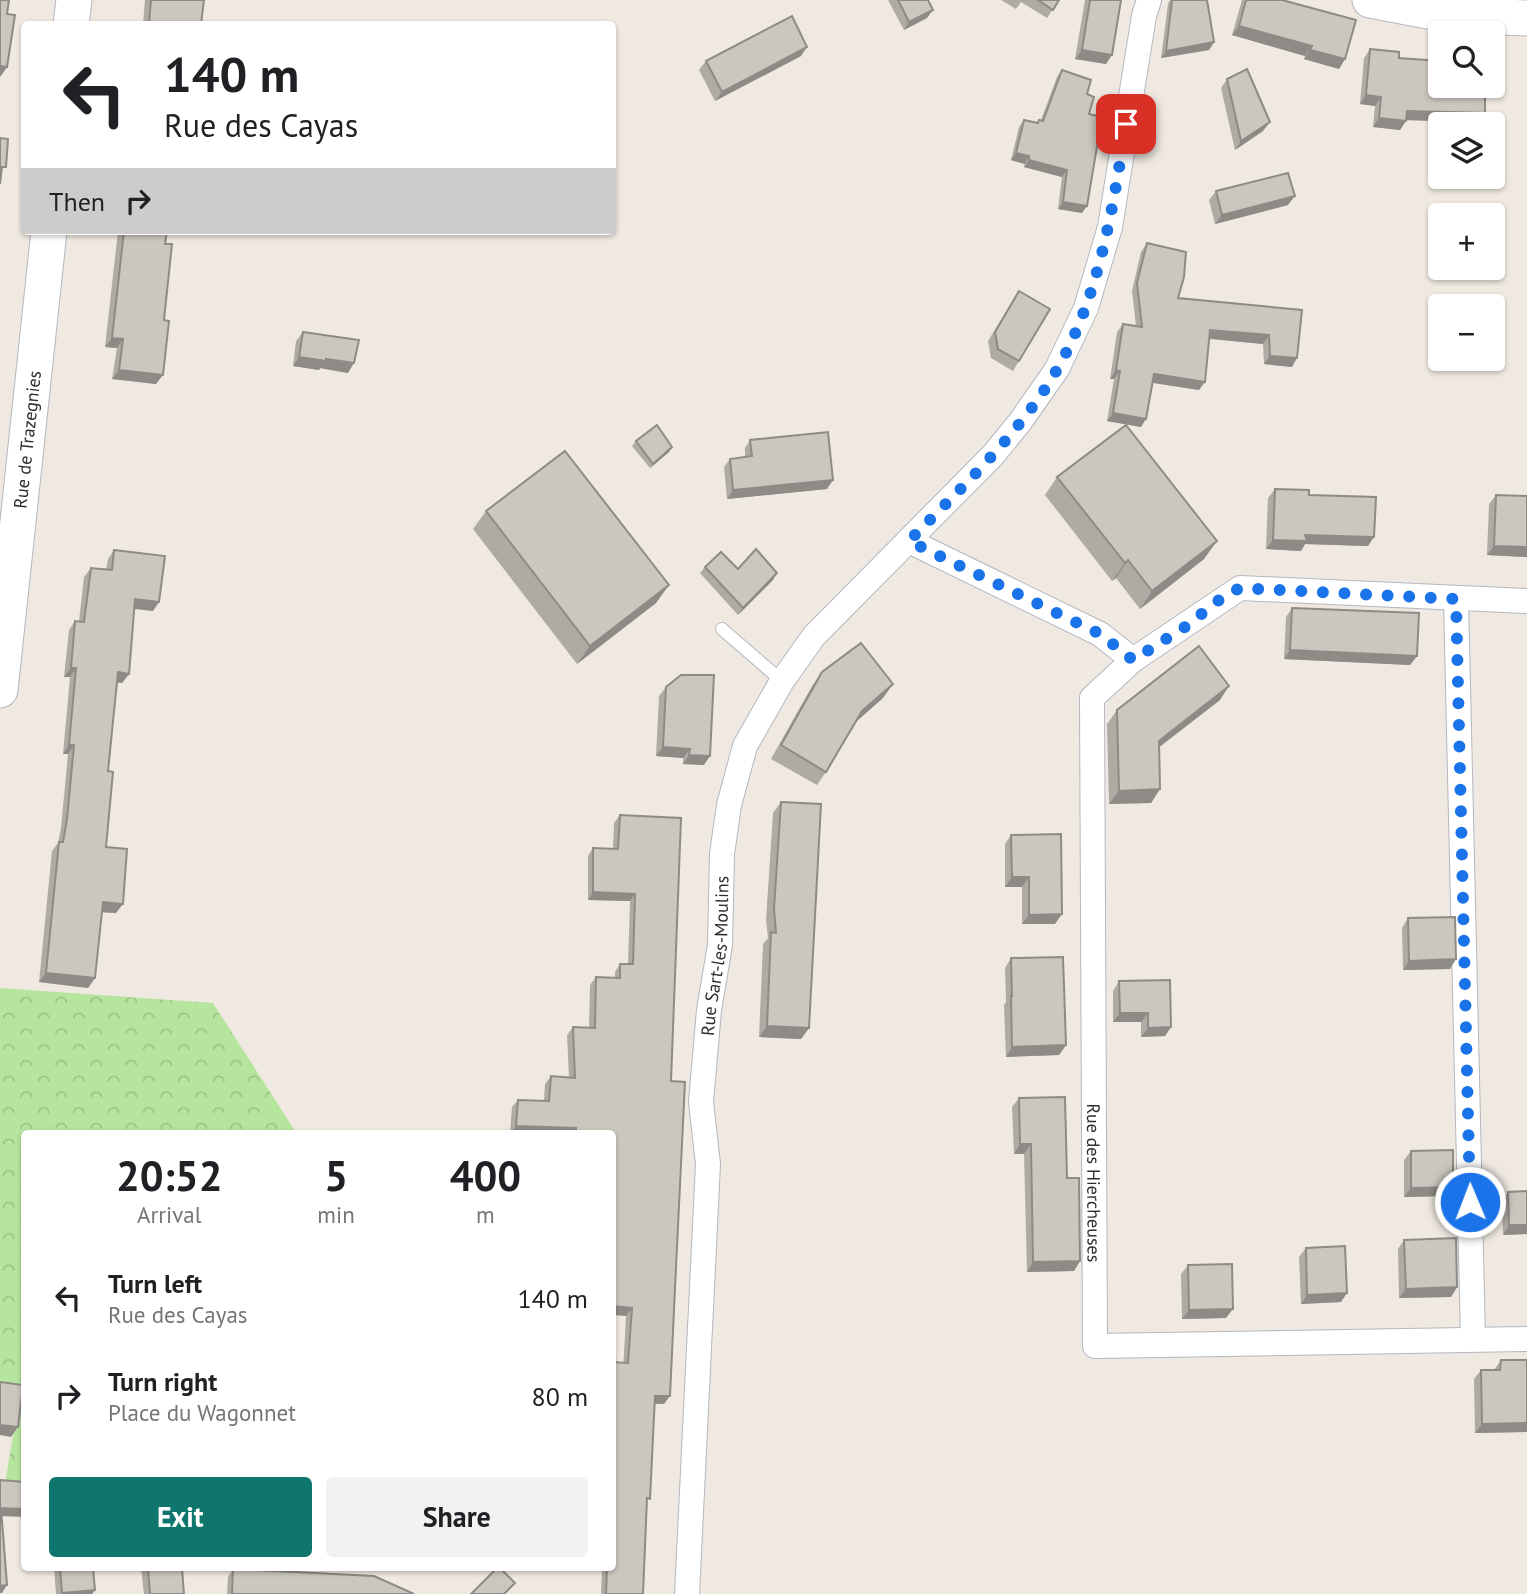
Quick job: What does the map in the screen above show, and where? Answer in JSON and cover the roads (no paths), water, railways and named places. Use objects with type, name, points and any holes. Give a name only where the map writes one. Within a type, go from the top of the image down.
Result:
[{"type":"main road","points":[[71,21],[74,0]]},
{"type":"main road","points":[[1370,0],[1448,15],[1527,18]]},
{"type":"main road","name":"Rue de Trazegnies","points":[[0,690],[49,235]]},
{"type":"street","name":"Rue Sart-les-Moulins","points":[[687,1594],[708,1164],[701,1102],[709,1010],[720,945],[722,854],[729,805],[745,746],[782,681],[814,636],[993,455],[1057,369],[1086,308],[1110,227],[1144,16],[1149,0]]},
{"type":"street","points":[[909,541],[1100,634],[1133,660],[1240,588],[1527,601]]},
{"type":"street","points":[[1456,599],[1473,1339]]},
{"type":"street","name":"Rue des Hiercheuses","points":[[1133,660],[1092,698],[1095,1346],[1527,1339]]},
{"type":"lane","points":[[722,629],[782,681]]}]
